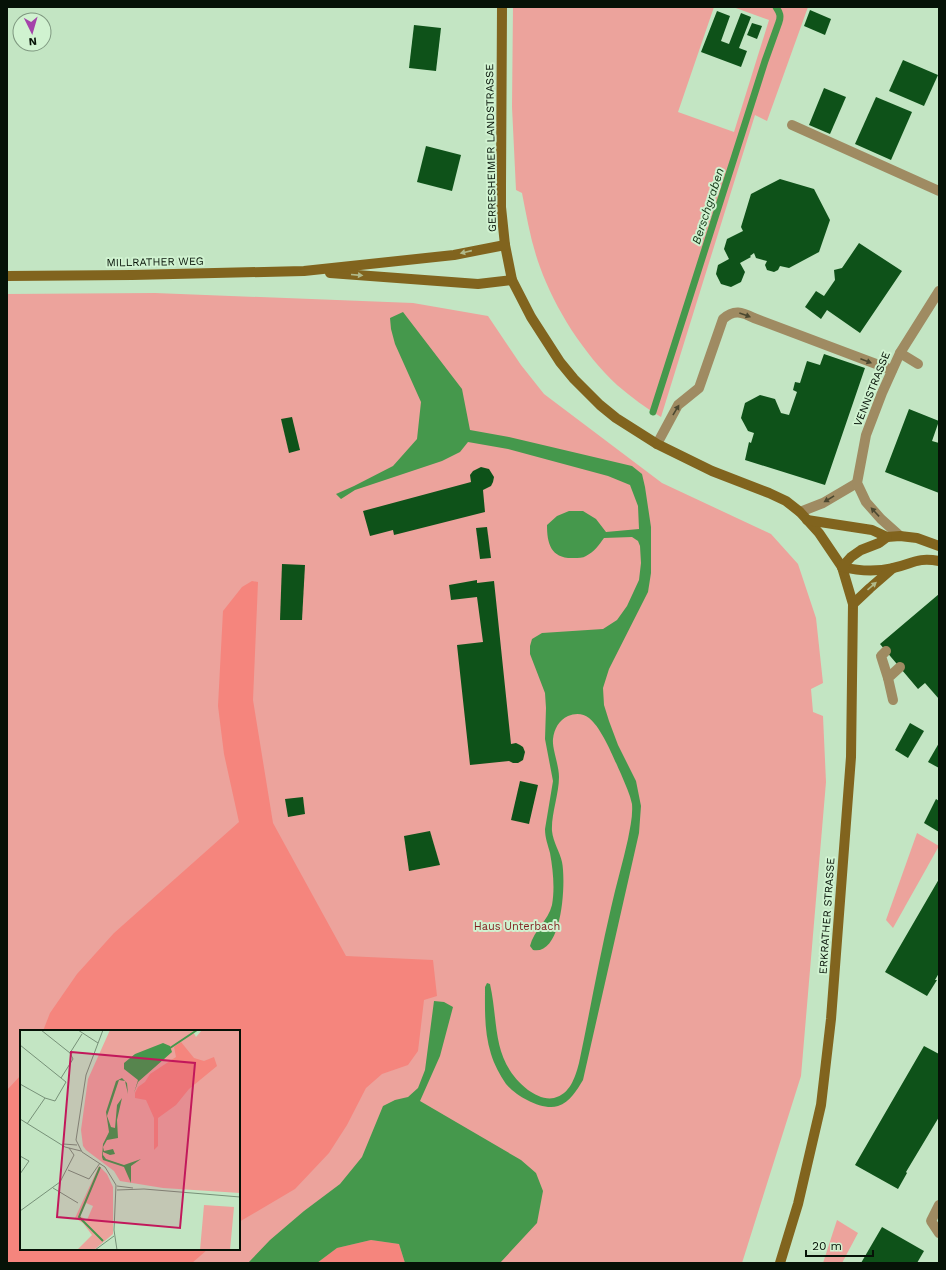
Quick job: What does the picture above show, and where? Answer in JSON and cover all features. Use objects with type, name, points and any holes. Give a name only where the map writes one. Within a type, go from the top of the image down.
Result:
[{"type":"main road","name":"GERRESHEIMER LANDSTRASSE","points":[[502,7],[501,185],[504,245],[512,280],[531,318],[560,362],[574,379],[600,405],[616,418],[657,444],[712,471],[769,493],[786,502],[800,512],[819,533],[842,567]]},
{"type":"main road","name":"MILLRATHER WEG","points":[[7,276],[304,271],[454,255],[504,245]]},
{"type":"main road","name":"MILLRATHER WEG","points":[[304,271],[478,284],[512,280]]},
{"type":"main road","points":[[807,520],[872,530],[887,537],[900,536],[917,538],[939,546]]},
{"type":"main road","points":[[887,537],[879,543],[861,550],[851,557],[842,567],[866,571],[893,568],[914,561],[939,561]]},
{"type":"main road","name":"ERKRATHER STRASSE","points":[[780,1263],[798,1204],[821,1105],[831,1019],[851,757],[853,604],[842,567]]},
{"type":"main road","points":[[853,604],[893,568]]},
{"type":"street","points":[[792,125],[939,191]]},
{"type":"street","name":"VENNSTRASSE","points":[[857,483],[866,435],[882,393],[900,353],[939,291]]},
{"type":"street","points":[[657,444],[678,405],[699,388],[724,319],[729,313],[738,312],[747,315],[892,370]]},
{"type":"street","points":[[900,353],[918,364]]},
{"type":"street","points":[[800,512],[823,503],[857,483],[866,502],[881,519],[900,536]]},
{"type":"street","points":[[886,651],[881,656],[893,700]]},
{"type":"street","points":[[888,678],[900,667]]},
{"type":"street","points":[[939,1205],[931,1221],[939,1232]]},
{"type":"green space","points":[[513,7],[714,7],[678,112],[734,132],[769,20],[733,7],[808,7],[767,121],[755,115],[661,417],[617,385],[593,359],[562,315],[546,283],[540,267],[532,240],[522,193],[516,190],[512,107]]},
{"type":"green space","name":"Haus Unterbach","points":[[155,293],[413,303],[488,316],[521,365],[544,394],[662,483],[771,534],[798,564],[816,618],[823,683],[811,689],[813,712],[823,716],[826,782],[801,1076],[742,1263],[7,1263],[7,294]]},
{"type":"green space","points":[[917,833],[939,846],[893,928],[886,920]]},
{"type":"green space","points":[[837,1220],[858,1233],[842,1263],[823,1263]]},
{"type":"shaded area","points":[[403,312],[462,389],[470,430],[509,437],[632,466],[642,474],[645,487],[651,527],[651,573],[648,592],[609,669],[603,688],[604,705],[609,721],[618,745],[636,781],[641,806],[639,833],[583,1080],[570,1099],[558,1106],[545,1106],[523,1098],[510,1089],[504,1081],[494,1062],[487,1037],[485,1020],[485,987],[487,983],[490,984],[498,1041],[508,1067],[516,1079],[528,1090],[544,1098],[554,1098],[560,1096],[568,1089],[574,1080],[579,1063],[613,899],[628,839],[632,817],[632,804],[611,752],[594,723],[587,716],[579,714],[571,715],[562,720],[554,732],[553,739],[559,777],[552,831],[562,862],[562,900],[556,930],[551,941],[543,949],[533,950],[530,946],[532,940],[550,911],[553,899],[553,872],[545,829],[553,781],[545,739],[545,693],[530,654],[530,646],[532,639],[542,633],[603,629],[617,620],[627,606],[639,580],[641,563],[640,546],[638,541],[632,537],[604,538],[594,550],[585,557],[566,558],[555,553],[549,544],[547,525],[557,516],[569,511],[583,511],[596,519],[606,532],[639,529],[638,506],[630,485],[608,476],[508,449],[468,442],[460,452],[442,461],[355,490],[341,499],[336,494],[393,466],[417,439],[421,402],[395,344],[391,329],[390,318]]},
{"type":"shaded area","points":[[252,581],[258,582],[253,700],[273,823],[346,956],[433,960],[437,996],[424,1000],[418,1051],[408,1065],[382,1074],[366,1088],[347,1125],[329,1153],[295,1189],[240,1221],[240,1030],[43,1030],[50,1013],[77,974],[114,933],[239,822],[224,754],[218,706],[223,611],[242,587]]},
{"type":"shaded area","points":[[434,1001],[444,1002],[453,1007],[440,1056],[420,1101],[521,1160],[536,1173],[543,1191],[537,1223],[500,1263],[405,1263],[399,1244],[371,1240],[337,1248],[317,1263],[248,1263],[270,1240],[304,1211],[340,1184],[362,1157],[383,1106],[395,1100],[408,1097],[418,1088],[425,1070]]},
{"type":"shaded area","points":[[20,1076],[20,1250],[207,1250],[192,1263],[7,1263],[7,1090]]},
{"type":"shaded area","points":[[371,1240],[399,1244],[405,1263],[317,1263],[337,1248]]},
{"type":"building","points":[[810,10],[831,19],[825,35],[804,26]]},
{"type":"building","points":[[717,11],[730,16],[721,41],[729,44],[741,13],[751,17],[739,48],[747,51],[741,67],[701,52]]},
{"type":"building","points":[[752,23],[762,26],[757,39],[747,35]]},
{"type":"building","points":[[414,25],[441,28],[436,71],[409,68]]},
{"type":"building","points":[[903,60],[938,75],[924,106],[889,91]]},
{"type":"building","points":[[824,88],[846,97],[830,134],[809,125]]},
{"type":"building","points":[[876,97],[912,112],[891,160],[855,144]]},
{"type":"building","points":[[426,146],[461,155],[452,191],[417,182]]},
{"type":"building","points":[[780,179],[814,189],[830,220],[819,252],[789,268],[780,266],[778,270],[774,272],[767,270],[765,265],[767,261],[756,258],[754,253],[750,256],[751,257],[740,263],[745,272],[741,282],[731,287],[721,284],[716,274],[718,265],[729,259],[724,249],[727,239],[743,231],[741,227],[751,194]]},
{"type":"building","points":[[859,243],[902,271],[860,333],[827,310],[821,319],[805,307],[816,291],[824,296],[835,280],[834,270],[842,268]]},
{"type":"building","points":[[824,354],[865,368],[825,485],[745,460],[749,442],[751,443],[754,433],[748,431],[741,418],[745,403],[760,395],[775,399],[781,413],[789,415],[797,392],[793,390],[795,382],[800,383],[807,361],[820,365]]},
{"type":"building","points":[[909,409],[939,421],[932,441],[939,443],[939,493],[885,472]]},
{"type":"building","points":[[292,417],[300,450],[289,453],[281,419]]},
{"type":"building","points":[[481,467],[489,469],[494,477],[491,486],[483,490],[485,512],[394,535],[393,530],[370,536],[363,511],[471,482],[470,475],[473,471]]},
{"type":"building","points":[[487,527],[491,558],[480,559],[476,528]]},
{"type":"building","points":[[282,564],[305,565],[302,620],[280,620]]},
{"type":"building","points":[[477,580],[477,583],[494,581],[511,744],[516,743],[520,745],[523,747],[525,752],[523,760],[518,763],[509,761],[470,765],[457,645],[483,642],[477,597],[451,600],[449,585]]},
{"type":"building","points":[[939,594],[939,699],[925,683],[918,689],[880,644]]},
{"type":"building","points":[[910,723],[924,731],[908,758],[895,750]]},
{"type":"building","points":[[939,743],[939,768],[928,762]]},
{"type":"building","points":[[520,781],[538,785],[529,824],[511,820]]},
{"type":"building","points":[[303,797],[305,814],[288,817],[285,799]]},
{"type":"building","points":[[936,799],[939,801],[939,832],[924,823]]},
{"type":"building","points":[[430,831],[440,865],[409,871],[404,836]]},
{"type":"building","points":[[939,879],[939,973],[935,980],[937,980],[927,996],[885,972]]},
{"type":"building","points":[[924,1046],[939,1054],[939,1117],[906,1172],[907,1173],[898,1189],[855,1165]]},
{"type":"building","points":[[882,1227],[924,1251],[917,1263],[861,1263]]},
{"type":"waterway","name":"Berschgraben","points":[[653,412],[765,61],[779,22],[780,14],[776,7]]}]
